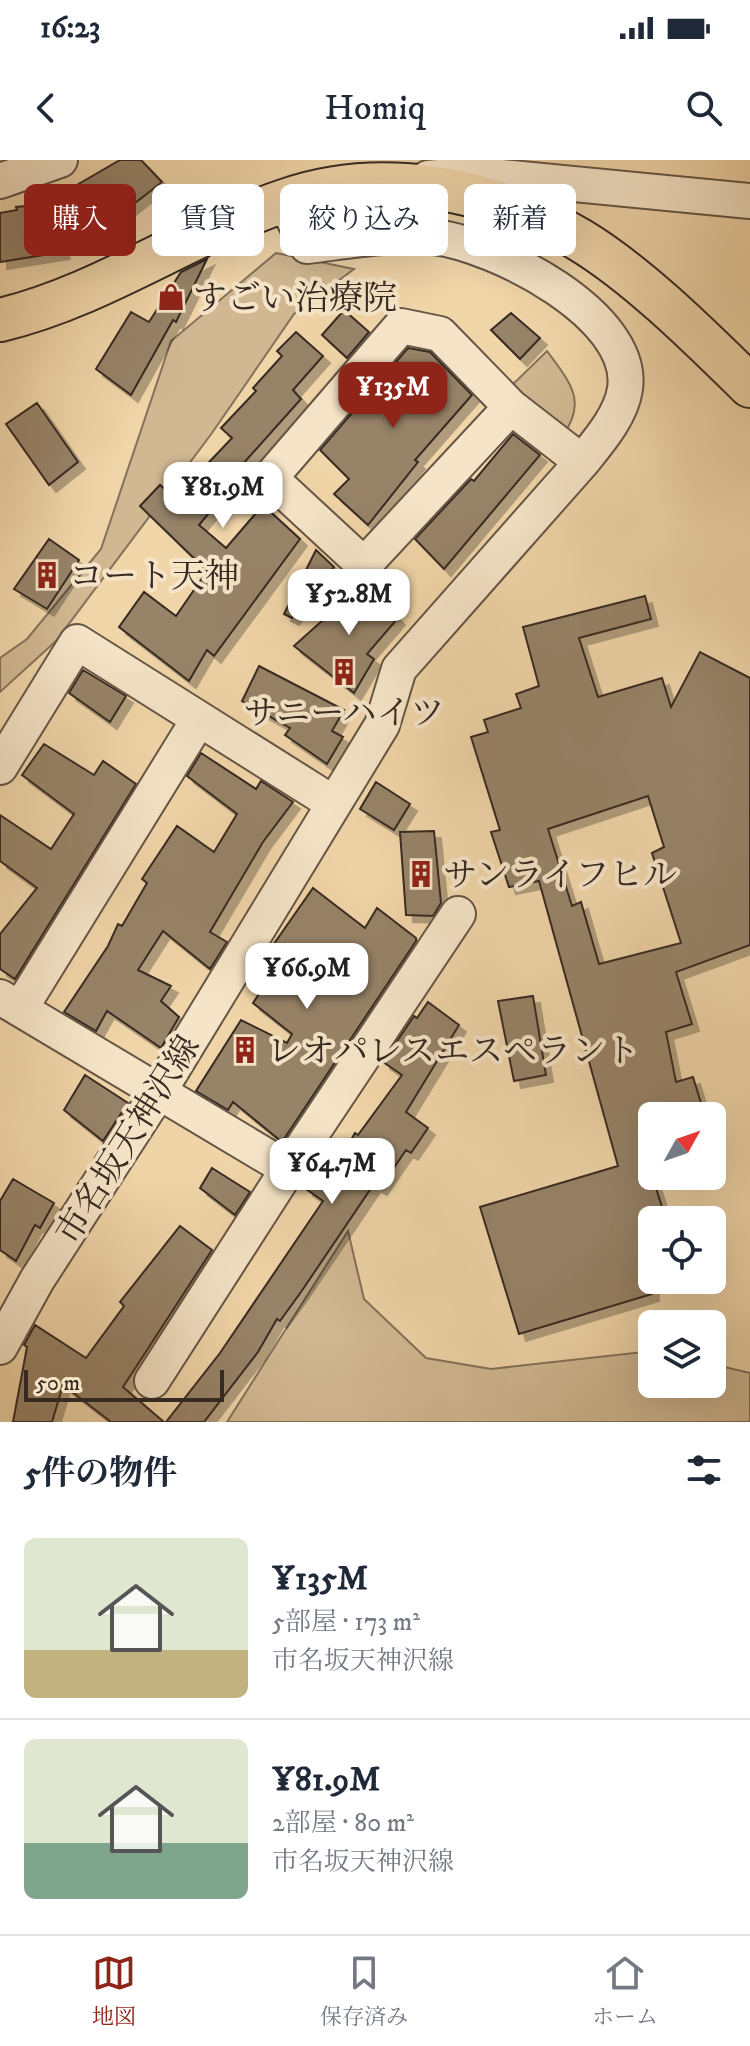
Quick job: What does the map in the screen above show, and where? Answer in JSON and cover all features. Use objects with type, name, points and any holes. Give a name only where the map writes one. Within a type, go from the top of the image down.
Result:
[{"type":"main road","points":[[0,320],[97,287],[280,202]]},
{"type":"main road","points":[[576,238],[627,275],[750,386]]},
{"type":"street","points":[[0,181],[60,160]]},
{"type":"street","points":[[411,184],[437,175],[470,174],[585,188],[750,201]]},
{"type":"street","points":[[576,192],[585,188]]},
{"type":"street","name":"市名坂天神沢線","points":[[0,1347],[37,1280],[158,1093],[382,725],[399,669],[582,462],[609,428],[625,390],[623,363],[609,337],[576,303],[527,268],[476,246],[448,240]]},
{"type":"street","points":[[511,407],[364,565],[270,478],[401,326],[440,334],[511,407],[582,462]]},
{"type":"street","points":[[0,767],[77,642],[333,803]]},
{"type":"street","points":[[199,719],[10,1003],[288,1169]]},
{"type":"street","points":[[152,1381],[288,1169],[458,914]]},
{"type":"shaded area","points":[[276,253],[354,269],[294,314],[212,433],[56,641],[0,692],[0,658],[27,639],[101,549],[171,341]]},
{"type":"shaded area","points":[[547,351],[568,382],[575,401],[574,412],[563,435],[507,390]]},
{"type":"shaded area","points":[[348,1231],[364,1299],[426,1358],[491,1369],[638,1353],[638,1398],[726,1398],[726,1367],[750,1373],[750,1422],[227,1422]]},
{"type":"building","points":[[120,160],[141,160],[162,182],[152,184],[152,190],[136,202],[136,184],[79,184]]},
{"type":"building","points":[[24,206],[24,256],[38,256],[0,262],[0,213],[17,210],[16,207]]},
{"type":"building","points":[[207,259],[176,322],[173,320],[131,395],[96,369],[131,312],[149,322],[181,272]]},
{"type":"building","points":[[344,310],[369,332],[347,358],[322,335]]},
{"type":"building","points":[[511,313],[540,338],[520,359],[491,330]]},
{"type":"building","points":[[296,332],[323,356],[293,390],[301,399],[233,475],[237,479],[199,525],[226,548],[263,505],[300,539],[214,656],[207,650],[189,681],[119,627],[144,592],[176,616],[207,571],[140,506],[160,485],[175,498],[232,438],[221,428],[256,391],[253,388],[282,356],[277,351]]},
{"type":"building","points":[[408,348],[430,352],[472,395],[415,460],[418,462],[368,525],[334,494],[349,479],[320,450]]},
{"type":"building","points":[[37,403],[78,462],[49,485],[6,424]]},
{"type":"building","points":[[513,434],[540,455],[444,569],[415,539],[471,479],[474,481]]},
{"type":"building","name":"コート天神","points":[[49,539],[79,560],[47,609],[14,589]]},
{"type":"building","points":[[316,550],[334,567],[292,618],[284,614]]},
{"type":"building","points":[[363,584],[398,618],[367,654],[374,659],[354,693],[294,646]]},
{"type":"building","points":[[645,596],[651,619],[579,638],[598,697],[662,678],[671,707],[700,652],[750,678],[750,945],[676,972],[692,1024],[666,1032],[676,1082],[693,1077],[701,1102],[638,1102],[638,1190],[657,1190],[662,1206],[638,1206],[638,1294],[652,1294],[519,1334],[480,1207],[618,1166],[539,881],[509,887],[491,832],[500,830],[471,737],[488,732],[484,720],[521,708],[516,694],[539,686],[523,627]],"holes":[[[648,796],[664,847],[652,853],[681,943],[599,964],[581,902],[572,906],[548,829]]]},
{"type":"building","points":[[259,666],[344,710],[332,731],[343,737],[327,764],[285,735],[290,728],[242,701]]},
{"type":"building","points":[[83,670],[126,696],[110,722],[69,693]]},
{"type":"building","points":[[44,744],[94,775],[103,761],[136,784],[15,979],[0,969],[0,934],[37,888],[0,861],[0,815],[51,849],[74,814],[22,775]]},
{"type":"building","points":[[201,753],[256,789],[261,781],[293,802],[263,842],[210,932],[227,942],[210,969],[163,931],[138,970],[171,986],[161,1001],[179,1017],[161,1048],[107,1011],[96,1031],[64,1012],[108,946],[118,924],[122,926],[147,883],[142,879],[177,826],[214,852],[237,814],[187,776]]},
{"type":"building","points":[[376,782],[410,804],[394,830],[360,809]]},
{"type":"building","name":"サンライフヒル","points":[[434,831],[441,903],[433,916],[406,915],[400,832]]},
{"type":"building","points":[[313,888],[365,928],[377,908],[416,941],[282,1142],[233,1102],[228,1110],[196,1091],[241,1020],[287,1043],[292,1034],[253,1003],[275,969],[262,961]]},
{"type":"building","points":[[533,996],[546,1075],[514,1081],[498,1001]]},
{"type":"building","points":[[428,1002],[459,1025],[406,1112],[428,1128],[411,1153],[406,1150],[380,1188],[374,1184],[301,1292],[280,1321],[277,1319],[258,1352],[204,1422],[166,1422],[220,1353],[323,1201],[306,1189],[323,1163],[333,1171],[355,1133],[358,1135],[402,1075],[383,1062],[414,1016],[417,1018]]},
{"type":"building","points":[[85,1075],[128,1103],[103,1141],[64,1110]]},
{"type":"building","points":[[212,1168],[250,1192],[235,1215],[200,1188]]},
{"type":"building","points":[[13,1179],[54,1203],[40,1228],[35,1225],[16,1261],[0,1250],[0,1201]]},
{"type":"building","points":[[180,1226],[212,1250],[123,1387],[164,1422],[111,1422],[63,1385],[52,1422],[13,1422],[27,1347],[24,1345],[35,1325],[86,1358],[124,1306],[120,1302]]},
{"type":"place","name":"すごい治療院","points":[[171,297]]},
{"type":"place","name":"コート天神","points":[[47,575]]},
{"type":"place","name":"サニーハイツ","points":[[344,672]]},
{"type":"place","name":"サンライフヒル","points":[[421,874]]},
{"type":"place","name":"レオパレスエスペラント","points":[[245,1050]]}]
